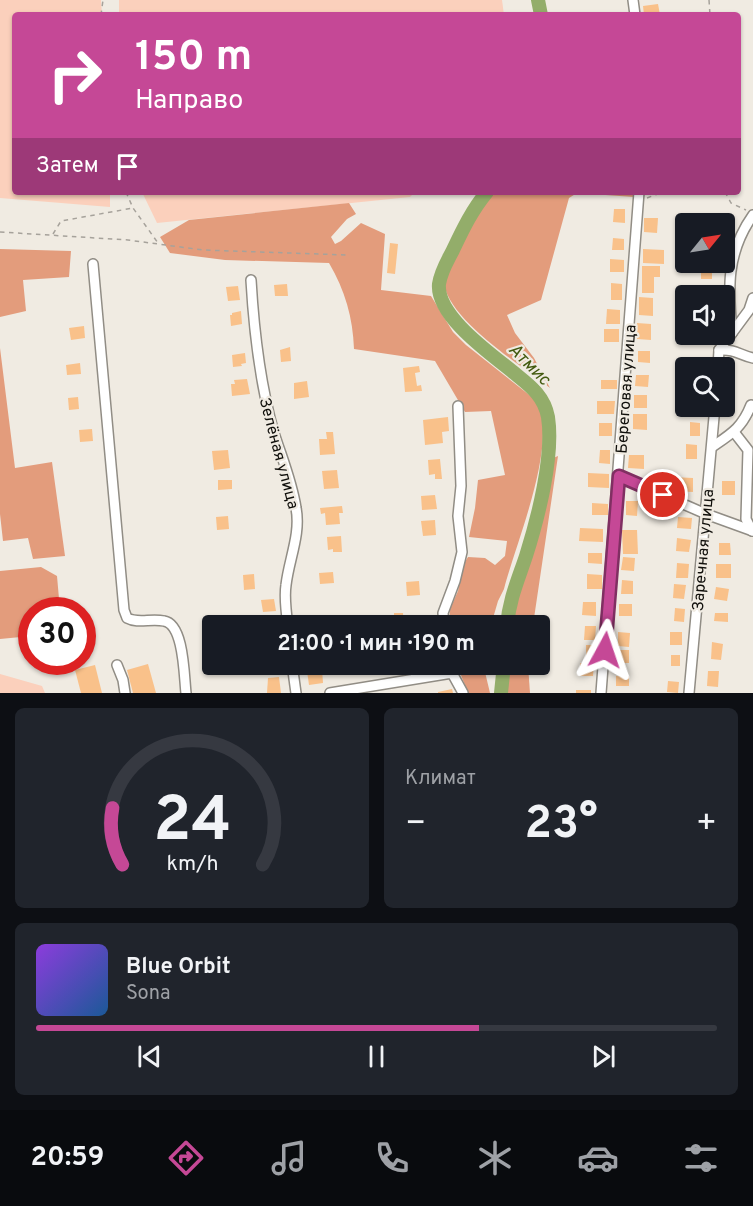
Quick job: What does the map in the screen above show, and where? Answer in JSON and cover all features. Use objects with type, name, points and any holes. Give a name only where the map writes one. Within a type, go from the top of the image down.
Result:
[{"type":"street","name":"Береговая улица","points":[[602,693],[639,196]]},
{"type":"street","points":[[729,285],[734,251],[753,213]]},
{"type":"street","points":[[93,264],[124,610],[127,618],[132,621],[164,621],[172,624],[178,633],[186,693]]},
{"type":"street","name":"Зелёная улица","points":[[251,280],[253,322],[263,390],[274,434],[289,475],[297,510],[295,543],[286,586],[287,615]]},
{"type":"street","points":[[735,329],[749,310],[753,298]]},
{"type":"street","points":[[719,357],[719,350],[723,345]]},
{"type":"street","points":[[719,350],[732,349],[746,357],[753,358]]},
{"type":"street","points":[[712,447],[735,432],[745,420],[751,405]]},
{"type":"street","points":[[443,615],[462,552],[458,516],[461,486],[458,406]]},
{"type":"street","name":"Заречная улица","points":[[689,693],[714,417]]},
{"type":"street","points":[[735,432],[748,450],[746,519],[753,531]]},
{"type":"street","points":[[619,476],[706,514],[753,531]]},
{"type":"street","points":[[117,665],[125,693]]},
{"type":"street","points":[[294,675],[296,693]]},
{"type":"street","points":[[330,693],[422,675]]},
{"type":"street","points":[[455,675],[463,693]]},
{"type":"path","points":[[127,195],[133,208],[158,244]]},
{"type":"path","points":[[727,195],[731,203],[753,213]]},
{"type":"path","points":[[53,235],[61,221],[133,208]]},
{"type":"path","points":[[0,232],[128,240],[203,250],[347,255]]},
{"type":"shaded area","points":[[0,0],[101,0],[102,12],[12,12],[12,195],[110,195],[110,207],[0,198]]},
{"type":"shaded area","points":[[119,0],[502,0],[504,12],[119,12]]},
{"type":"shaded area","points":[[143,195],[412,195],[410,197],[157,223]]},
{"type":"shaded area","points":[[490,195],[574,195],[569,198],[541,300],[507,315],[515,333],[534,358],[550,388],[468,323],[446,291],[444,276],[472,220]]},
{"type":"shaded area","points":[[606,195],[634,195],[634,197]]},
{"type":"shaded area","points":[[349,203],[356,214],[347,219],[331,237],[335,244],[361,223],[385,234],[381,290],[431,296],[453,332],[466,345],[537,401],[542,419],[543,442],[539,467],[525,521],[494,615],[450,615],[458,591],[463,565],[468,557],[485,558],[495,565],[505,556],[507,541],[469,537],[478,480],[505,475],[491,411],[465,412],[435,361],[354,349],[347,304],[340,283],[329,263],[225,260],[170,253],[160,237],[189,220]]},
{"type":"shaded area","points":[[0,249],[71,251],[69,277],[23,280],[26,311],[0,317]]},
{"type":"shaded area","points":[[0,348],[15,468],[52,462],[65,556],[33,559],[28,538],[3,541],[0,514]]},
{"type":"shaded area","points":[[558,456],[534,615],[513,615],[523,566],[533,548],[541,519],[551,459]]},
{"type":"shaded area","points":[[41,567],[57,576],[59,597],[18,597],[18,637],[0,639],[0,571]]},
{"type":"shaded area","points":[[0,674],[42,686],[45,693],[0,693]]},
{"type":"shaded area","points":[[461,675],[486,675],[490,693],[468,693]]},
{"type":"shaded area","points":[[506,675],[529,675],[530,693],[507,693]]},
{"type":"building","points":[[658,4],[659,12],[644,12],[643,6]]},
{"type":"building","points":[[614,209],[625,209],[625,223],[613,222]]},
{"type":"building","points":[[644,218],[658,218],[657,233],[644,232]]},
{"type":"building","points":[[613,238],[624,239],[624,250],[612,250]]},
{"type":"building","points":[[390,243],[398,244],[395,274],[387,273]]},
{"type":"building","points":[[643,249],[664,250],[664,264],[643,263]]},
{"type":"building","points":[[610,259],[624,260],[624,272],[610,272]]},
{"type":"building","points":[[642,266],[660,266],[660,277],[654,277],[654,293],[642,293]]},
{"type":"building","points":[[701,273],[712,273],[712,279],[701,279]]},
{"type":"building","points":[[611,283],[622,284],[622,300],[611,300]]},
{"type":"building","points":[[287,284],[288,296],[275,296],[274,285]]},
{"type":"building","points":[[238,286],[240,300],[228,301],[226,287]]},
{"type":"building","points":[[639,297],[653,298],[653,316],[639,315]]},
{"type":"building","points":[[607,309],[620,310],[620,324],[606,324]]},
{"type":"building","points":[[241,311],[242,324],[231,326],[230,315]]},
{"type":"building","points":[[637,323],[651,324],[651,340],[637,339]]},
{"type":"building","points":[[84,326],[85,338],[71,340],[69,328]]},
{"type":"building","points":[[604,329],[619,329],[619,342],[604,342]]},
{"type":"building","points":[[290,347],[291,361],[281,362],[280,350]]},
{"type":"building","points":[[638,351],[650,351],[650,363],[638,362]]},
{"type":"building","points":[[245,353],[246,363],[233,367],[232,355]]},
{"type":"building","points":[[80,363],[81,374],[67,375],[66,365]]},
{"type":"building","points":[[419,366],[420,372],[415,373],[417,386],[421,385],[422,391],[405,392],[403,368]]},
{"type":"building","points":[[636,375],[649,375],[648,387],[635,386]]},
{"type":"building","points":[[247,379],[250,394],[232,396],[231,384],[235,384],[234,380]]},
{"type":"building","points":[[601,380],[617,380],[617,389],[601,389]]},
{"type":"building","points":[[307,381],[309,397],[294,399],[294,383]]},
{"type":"building","points":[[634,395],[647,395],[647,408],[634,408]]},
{"type":"building","points":[[78,397],[79,409],[69,410],[68,398]]},
{"type":"building","points":[[597,401],[615,401],[614,414],[597,414]]},
{"type":"building","points":[[633,414],[647,414],[647,430],[633,429]]},
{"type":"building","points":[[448,417],[449,431],[442,432],[443,443],[425,445],[423,420]]},
{"type":"building","points":[[690,422],[700,423],[700,436],[690,436]]},
{"type":"building","points":[[599,423],[612,423],[612,436],[599,436]]},
{"type":"building","points":[[92,429],[93,441],[80,442],[79,430]]},
{"type":"building","points":[[326,432],[333,432],[335,454],[320,455],[319,439],[327,439]]},
{"type":"building","points":[[686,444],[697,445],[697,459],[686,459]]},
{"type":"building","points":[[228,450],[230,468],[214,470],[212,451]]},
{"type":"building","points":[[600,450],[610,450],[610,464],[599,463]]},
{"type":"building","points":[[629,455],[644,455],[644,469],[628,468]]},
{"type":"building","points":[[440,459],[442,479],[435,479],[435,474],[429,475],[428,460]]},
{"type":"building","points":[[337,470],[339,488],[324,489],[322,471]]},
{"type":"building","points":[[588,473],[609,474],[609,488],[588,487]]},
{"type":"building","points":[[673,477],[693,478],[693,492],[673,491]]},
{"type":"building","points":[[218,480],[232,480],[232,489],[218,490]]},
{"type":"building","points":[[722,481],[735,481],[735,495],[722,495]]},
{"type":"building","points":[[435,495],[437,509],[422,510],[421,496]]},
{"type":"building","points":[[626,501],[638,501],[637,516],[626,515]]},
{"type":"building","points":[[592,503],[608,504],[608,515],[592,515]]},
{"type":"building","points":[[342,506],[343,513],[339,513],[340,524],[326,525],[325,513],[321,514],[320,508]]},
{"type":"building","points":[[228,516],[229,529],[217,530],[216,517]]},
{"type":"building","points":[[678,517],[692,518],[691,529],[677,528]]},
{"type":"building","points":[[435,520],[436,535],[423,536],[421,521]]},
{"type":"building","points":[[580,528],[603,529],[603,542],[579,541]]},
{"type":"building","points":[[622,530],[637,530],[638,554],[623,554]]},
{"type":"building","points":[[341,536],[342,552],[328,550],[327,537]]},
{"type":"building","points":[[677,538],[691,540],[689,552],[676,551]]},
{"type":"building","points":[[719,543],[730,543],[731,555],[719,555]]},
{"type":"building","points":[[588,553],[602,553],[602,564],[588,563]]},
{"type":"building","points":[[623,557],[635,558],[634,571],[621,570]]},
{"type":"building","points":[[677,563],[689,564],[688,578],[676,578]]},
{"type":"building","points":[[716,564],[731,564],[731,578],[716,578]]},
{"type":"building","points":[[333,572],[334,583],[320,584],[319,573]]},
{"type":"building","points":[[254,574],[255,589],[244,590],[243,575]]},
{"type":"building","points":[[587,574],[602,575],[602,589],[587,589]]},
{"type":"building","points":[[622,580],[633,581],[633,594],[621,594]]},
{"type":"building","points":[[419,581],[420,595],[407,596],[406,582]]},
{"type":"building","points":[[674,584],[686,585],[684,599],[673,598]]},
{"type":"building","points":[[716,587],[729,589],[727,601],[714,599]]},
{"type":"building","points":[[274,599],[276,611],[263,612],[261,600]]},
{"type":"building","points":[[583,602],[596,602],[596,616],[582,615]]},
{"type":"building","points":[[619,604],[632,604],[632,616],[619,616]]},
{"type":"building","points":[[675,608],[685,609],[684,622],[674,621]]},
{"type":"building","points":[[715,613],[728,613],[728,622],[714,621]]},
{"type":"building","points":[[585,626],[596,626],[595,640],[584,640]]},
{"type":"building","points":[[618,632],[630,633],[629,647],[618,646]]},
{"type":"building","points":[[670,632],[682,632],[682,645],[670,645]]},
{"type":"building","points":[[712,642],[723,644],[721,660],[711,659]]},
{"type":"building","points":[[586,645],[594,645],[594,660],[586,660]]},
{"type":"building","points":[[617,650],[629,650],[629,663],[617,663]]},
{"type":"building","points":[[671,655],[680,655],[680,666],[671,666]]},
{"type":"building","points":[[580,663],[594,663],[593,676],[580,676]]},
{"type":"building","points":[[148,664],[156,693],[133,693],[127,670]]},
{"type":"building","points":[[96,669],[102,693],[81,693],[76,675],[96,675]]},
{"type":"building","points":[[708,671],[719,671],[718,687],[707,686]]},
{"type":"building","points":[[308,675],[322,675],[323,683],[309,685]]},
{"type":"building","points":[[616,676],[629,676],[629,686],[616,686]]},
{"type":"building","points":[[279,677],[281,693],[267,693],[268,678]]},
{"type":"building","points":[[668,681],[679,682],[678,693],[667,692]]},
{"type":"building","points":[[452,689],[453,693],[438,693],[438,692]]},
{"type":"building","points":[[576,690],[591,690],[591,693],[576,693]]},
{"type":"waterway","name":"Атмис","points":[[538,0],[540,12]]},
{"type":"waterway","name":"Атмис","points":[[485,195],[464,227],[444,267],[439,284],[440,296],[455,321],[479,345],[535,391],[548,417],[549,450],[544,487],[531,541],[508,615]]},
{"type":"waterway","name":"Атмис","points":[[501,693],[503,675]]},
{"type":"route","points":[[605,650],[619,476],[663,495]]}]
